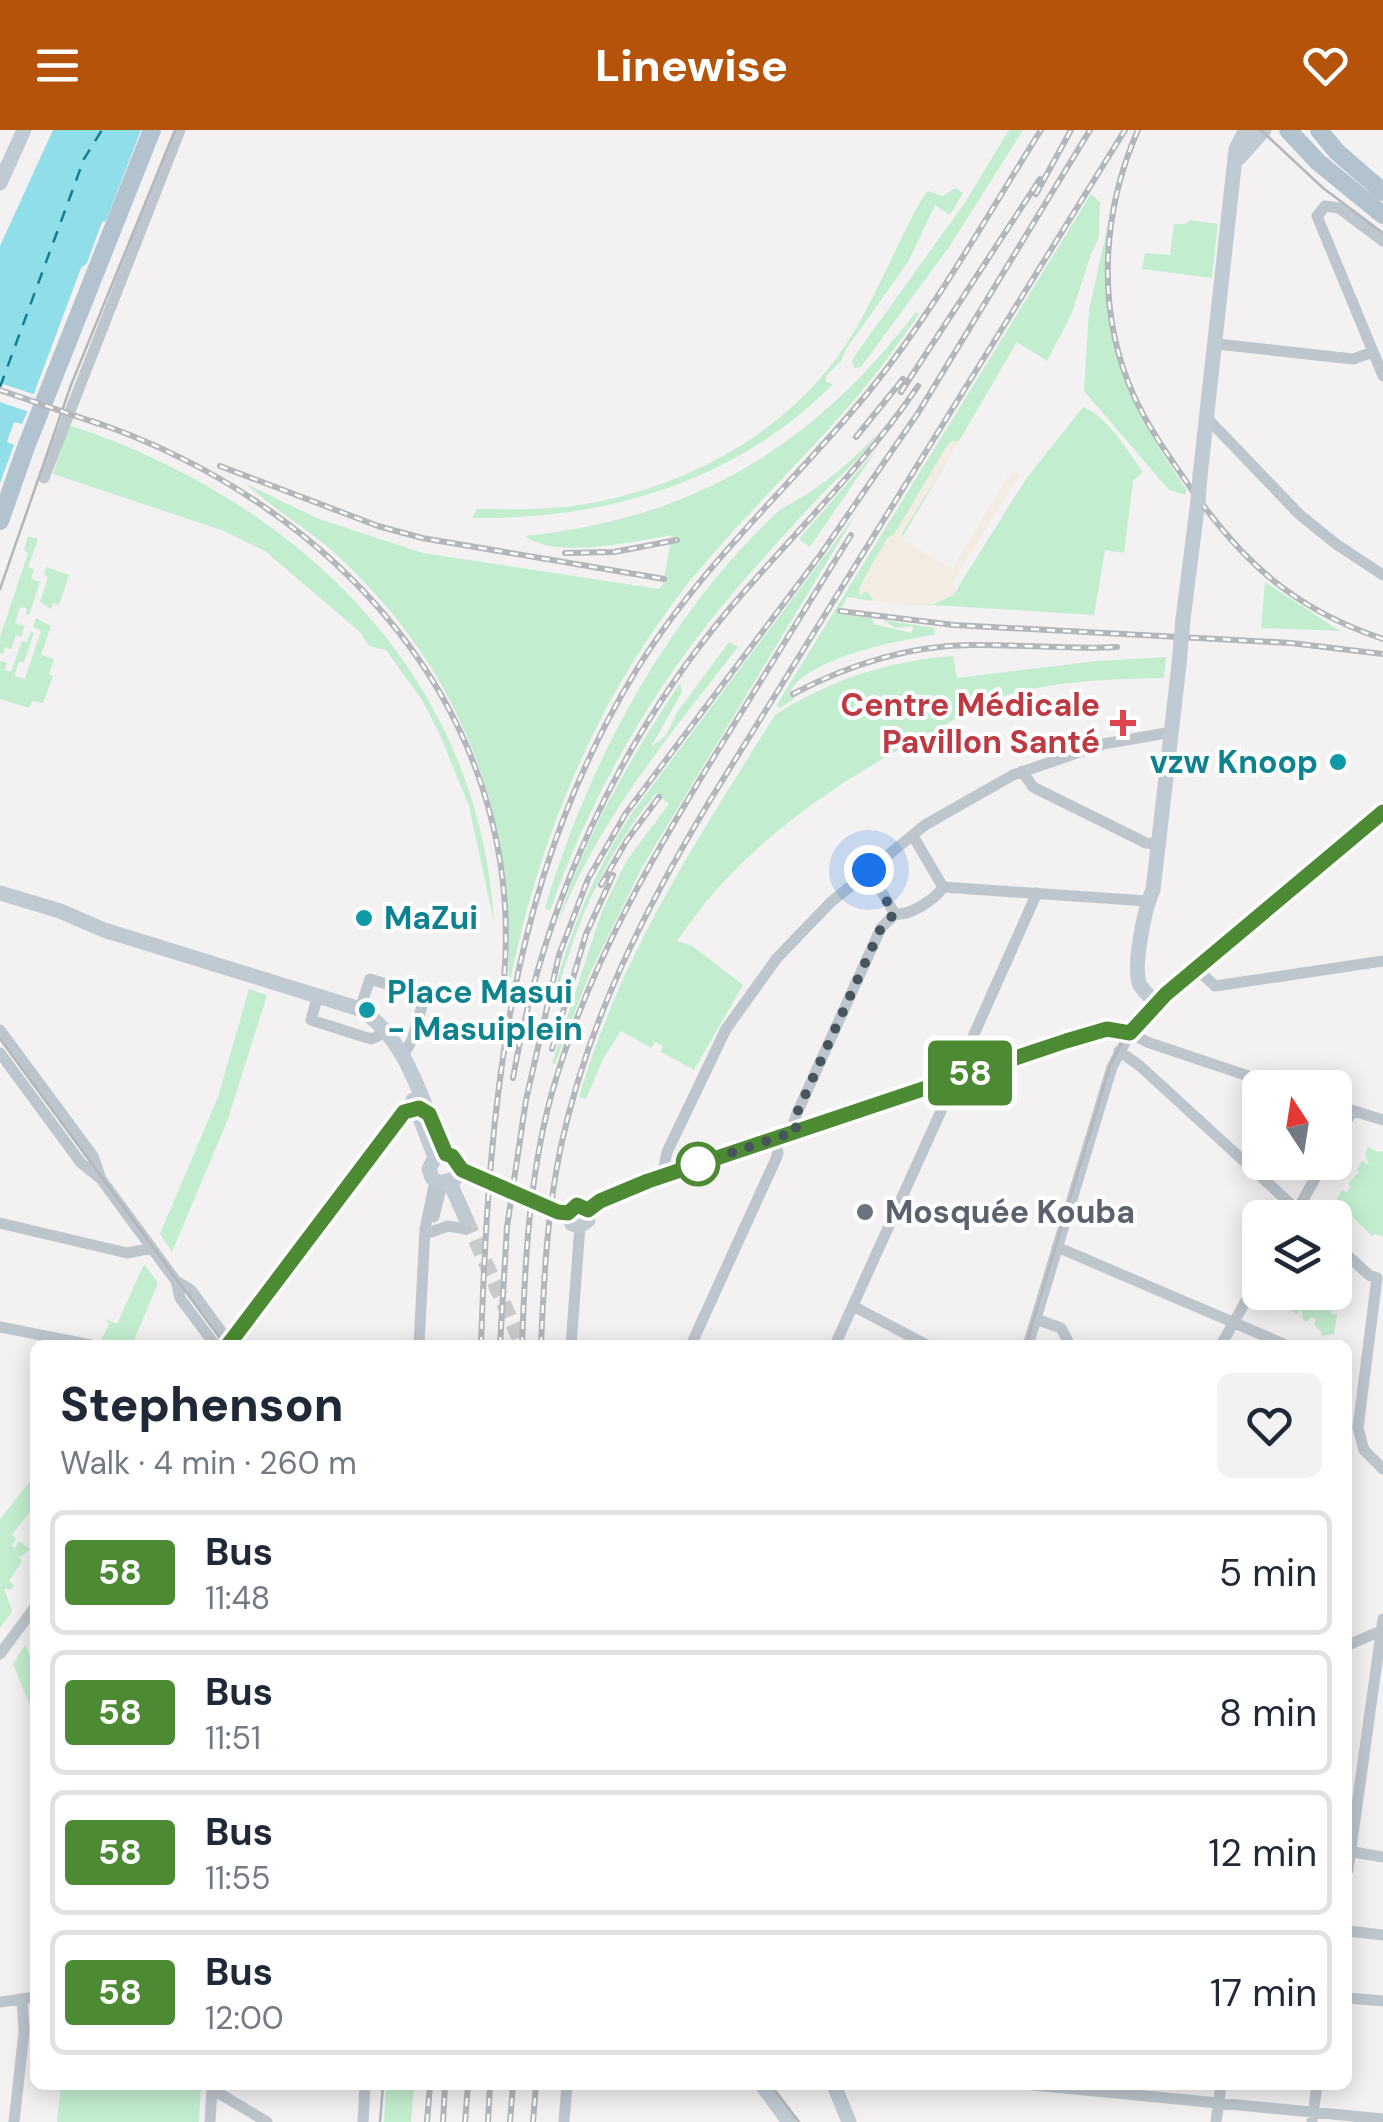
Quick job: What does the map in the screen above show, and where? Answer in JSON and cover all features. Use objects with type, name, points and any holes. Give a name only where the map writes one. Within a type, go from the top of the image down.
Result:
[{"type":"main road","points":[[0,521],[152,130]]},
{"type":"main road","points":[[1288,130],[1318,162],[1383,215]]},
{"type":"main road","points":[[1319,130],[1337,152],[1383,192]]},
{"type":"street","points":[[0,184],[24,130]]},
{"type":"street","points":[[44,478],[180,130]]},
{"type":"street","points":[[1156,1003],[1138,980],[1172,732],[1236,149],[1246,130]]},
{"type":"street","points":[[1237,161],[1264,130]]},
{"type":"street","points":[[1383,241],[1333,205],[1321,209],[1317,220],[1383,376]]},
{"type":"street","points":[[1217,344],[1353,359],[1373,352]]},
{"type":"street","points":[[1207,418],[1299,514],[1383,575]]},
{"type":"street","points":[[662,1176],[667,1152],[710,1062],[749,994],[800,931],[869,870],[952,808],[1022,771],[1103,744],[1172,732]]},
{"type":"street","points":[[1022,771],[1033,786],[1146,843],[1158,844]]},
{"type":"street","points":[[1030,1340],[1118,1051],[1130,1033],[1156,1003],[1196,968],[1383,812]]},
{"type":"street","points":[[913,836],[943,887]]},
{"type":"street","points":[[869,870],[894,914]]},
{"type":"street","points":[[943,887],[1147,901]]},
{"type":"street","points":[[894,914],[902,915],[940,894],[943,887]]},
{"type":"street","points":[[967,1074],[964,1059],[1037,893]]},
{"type":"street","points":[[0,897],[71,915],[104,930],[360,1009],[378,1023],[403,1056],[440,1155]]},
{"type":"street","points":[[797,1131],[797,1113],[881,928],[894,914]]},
{"type":"street","points":[[1196,968],[1215,986],[1383,961]]},
{"type":"street","points":[[360,1009],[370,979],[425,996],[403,1056]]},
{"type":"street","points":[[318,995],[310,1020],[371,1039],[385,1033]]},
{"type":"street","points":[[0,1030],[92,1156],[101,1179]]},
{"type":"street","points":[[584,1218],[623,1190],[1102,1030],[1130,1033],[1242,1074]]},
{"type":"street","points":[[385,1033],[423,1111]]},
{"type":"street","points":[[1118,1051],[1140,1066],[1283,1200]]},
{"type":"street","points":[[0,1053],[81,1163],[101,1179],[176,1281],[190,1290],[227,1340]]},
{"type":"street","points":[[836,1340],[946,1100],[944,1082]]},
{"type":"street","points":[[233,1340],[400,1116],[423,1111]]},
{"type":"street","points":[[1352,1111],[1383,1120]]},
{"type":"street","points":[[694,1340],[776,1161],[774,1139]]},
{"type":"street","points":[[419,1340],[429,1236],[425,1230],[443,1182],[463,1170],[452,1156],[440,1155]]},
{"type":"street","points":[[429,1236],[448,1226],[466,1224],[443,1182],[429,1169],[440,1155]]},
{"type":"street","points":[[563,1212],[577,1205],[584,1218],[572,1340]]},
{"type":"street","points":[[0,1224],[127,1253],[152,1248]]},
{"type":"street","points":[[1058,1247],[1275,1340]]},
{"type":"street","points":[[1352,1260],[1369,1275],[1380,1278],[1353,1430],[1364,1450],[1383,1469]]},
{"type":"street","points":[[176,1281],[180,1298],[211,1340]]},
{"type":"street","points":[[852,1306],[917,1340]]},
{"type":"street","points":[[1225,1340],[1242,1308]]},
{"type":"street","points":[[1036,1319],[1061,1328],[1067,1340]]},
{"type":"street","points":[[0,1327],[65,1340]]},
{"type":"street","points":[[1352,1373],[1362,1376]]},
{"type":"street","points":[[0,1654],[30,1617]]},
{"type":"street","points":[[1352,1643],[1382,1626]]},
{"type":"street","points":[[1352,1831],[1382,1626]]},
{"type":"street","points":[[1352,1852],[1383,1857]]},
{"type":"street","points":[[1352,1931],[1383,1935]]},
{"type":"street","points":[[0,2002],[28,1998],[14,2122]]},
{"type":"street","points":[[1352,1998],[1383,2002]]},
{"type":"street","points":[[210,2122],[212,2090]]},
{"type":"street","points":[[214,2090],[267,2122]]},
{"type":"street","points":[[362,2122],[365,2090]]},
{"type":"street","points":[[564,2122],[567,2090]]},
{"type":"street","points":[[766,2090],[789,2122]]},
{"type":"street","points":[[836,2090],[849,2122]]},
{"type":"street","points":[[1088,2090],[1219,2102],[1312,2117],[1383,2118]]},
{"type":"street","points":[[1216,2122],[1221,2090]]},
{"type":"street","points":[[1312,2117],[1316,2090]]},
{"type":"green space","points":[[1009,130],[1023,130],[949,247],[861,367],[855,368],[852,362],[856,354],[964,204]]},
{"type":"green space","points":[[955,188],[963,193],[950,215],[935,205],[908,262],[841,361],[826,376],[826,382],[833,384],[755,446],[712,470],[620,502],[572,512],[472,518],[477,509],[554,508],[637,492],[718,459],[755,436],[819,380],[845,346],[923,197],[928,191],[943,196]]},
{"type":"green space","points":[[1091,194],[1100,202],[1099,237],[1072,313],[1047,361],[1017,342],[959,441],[952,441],[945,449],[859,589],[867,590],[874,601],[847,597],[839,614],[872,618],[874,624],[912,633],[913,626],[895,628],[883,620],[935,628],[934,635],[878,646],[835,660],[801,679],[791,690],[795,698],[781,708],[776,706]]},
{"type":"green space","points":[[1189,220],[1218,224],[1212,278],[1142,269],[1145,253],[1170,255],[1174,224],[1186,224]]},
{"type":"green space","points":[[1108,225],[1107,300],[1120,365],[1147,426],[1186,495],[1169,490],[1084,391],[1089,310]]},
{"type":"green space","points":[[916,312],[919,314],[855,399],[694,576],[615,692],[550,837],[519,939],[508,991],[509,929],[492,811],[475,756],[451,703],[421,652],[384,604],[330,549],[246,484],[319,519],[423,553],[659,589],[672,535],[575,548],[538,543],[525,536],[586,527],[643,512],[696,493],[745,468],[835,401]]},
{"type":"green space","points":[[1083,407],[1109,426],[1143,472],[1133,481],[1124,553],[1105,550],[1094,615],[884,602],[933,604],[953,595],[1026,479]]},
{"type":"green space","points":[[69,425],[152,458],[230,499],[300,550],[362,609],[413,676],[454,751],[481,833],[494,923],[469,806],[422,700],[386,650],[369,646],[361,633],[265,551],[224,531],[53,474]]},
{"type":"green space","points":[[877,434],[738,587],[680,661],[606,782],[550,911],[545,908],[584,800],[635,696],[665,647],[735,555],[775,514],[835,474]]},
{"type":"green space","points":[[957,444],[902,538],[902,533]]},
{"type":"green space","points":[[879,446],[810,547],[799,539],[870,457]]},
{"type":"green space","points":[[856,514],[642,867],[589,975],[555,1064],[552,1063],[602,911],[627,860],[669,804],[656,793],[624,838],[597,884],[559,986],[556,985],[578,918],[608,854],[632,813]]},
{"type":"green space","points":[[28,536],[38,539],[28,567],[34,569],[31,579],[40,582],[29,615],[27,608],[20,607],[15,623],[25,626],[21,637],[16,635],[11,649],[5,647],[3,654],[0,637],[28,553],[24,550]]},
{"type":"green space","points":[[46,567],[69,575],[59,605],[53,603],[51,609],[40,602],[48,577],[44,575]]},
{"type":"green space","points":[[1265,582],[1340,631],[1261,628]]},
{"type":"green space","points":[[36,618],[51,626],[41,655],[54,659],[49,674],[53,676],[43,703],[32,701],[29,708],[0,699],[0,661],[7,663],[5,670],[11,672],[22,641],[27,642],[34,633],[24,662],[19,662],[14,676],[25,679],[41,631],[33,627]]},
{"type":"green space","points":[[729,642],[738,647],[615,813],[558,923],[595,829],[644,740],[680,683],[682,692],[651,747],[666,735],[678,711]]},
{"type":"green space","points":[[953,656],[957,678],[1166,657],[1164,678],[1058,684],[989,701],[862,771],[793,819],[730,875],[677,941],[692,946],[743,985],[694,1070],[661,1052],[663,1046],[655,1042],[651,1048],[621,1031],[603,1059],[586,1099],[579,1097],[596,1045],[639,946],[690,853],[775,715],[860,674],[905,662]]},
{"type":"green space","points":[[249,989],[267,995],[228,1119],[172,1252],[160,1234],[218,1097]]},
{"type":"green space","points":[[1368,1147],[1383,1151],[1383,1237],[1372,1236],[1352,1217],[1352,1200],[1337,1200],[1342,1190],[1347,1192],[1351,1186],[1348,1184],[1359,1172],[1362,1161],[1369,1165],[1365,1154]]},
{"type":"green space","points":[[144,1264],[158,1283],[134,1340],[101,1340],[109,1324],[105,1319],[117,1324]]},
{"type":"green space","points":[[1299,1310],[1331,1310],[1337,1315],[1334,1334],[1321,1336],[1314,1325],[1316,1319],[1303,1320]]},
{"type":"green space","points":[[30,1481],[30,1512],[12,1535],[16,1538],[12,1546],[15,1548],[19,1541],[30,1549],[19,1558],[22,1561],[9,1581],[14,1585],[11,1590],[4,1588],[12,1611],[0,1628],[0,1519]]},
{"type":"green space","points":[[25,1645],[30,1656],[30,1706],[13,1664]]},
{"type":"green space","points":[[60,2090],[201,2090],[199,2122],[57,2122]]},
{"type":"green space","points":[[386,2090],[414,2090],[411,2122],[384,2122]]},
{"type":"sand","points":[[960,440],[901,535],[952,569],[1006,479],[1014,471],[1020,474],[952,584],[958,589],[941,601],[919,605],[874,601],[867,591],[859,596],[887,538],[894,535],[949,443]]},
{"type":"water","points":[[53,130],[141,130],[106,221],[102,222],[87,263],[81,268],[26,415],[22,424],[14,422],[7,442],[14,445],[0,483],[0,246]]},
{"type":"pier","points":[[0,383],[39,396],[32,413],[0,402]]},
{"type":"ferry route","points":[[0,387],[84,159],[102,130]]},
{"type":"tunnel","points":[[468,1172],[557,1212]]},
{"type":"tunnel","points":[[466,1219],[520,1340]]},
{"type":"tram line","points":[[0,589],[71,385],[175,130]]},
{"type":"tram line","points":[[1261,130],[1323,188],[1383,233]]},
{"type":"tram line","points":[[1028,1340],[1110,1066],[1127,1032],[1154,1001],[1383,809]]},
{"type":"tram line","points":[[0,1039],[221,1340]]},
{"type":"tram line","points":[[380,2122],[383,2090]]},
{"type":"tram line","points":[[775,2090],[799,2122]]},
{"type":"railway","points":[[481,1340],[490,1169],[513,999],[532,916],[558,834],[591,753],[634,674],[686,599],[866,395],[914,332],[1041,130]]},
{"type":"railway","points":[[1036,194],[1071,130]]},
{"type":"railway","points":[[500,1340],[507,1227],[526,1100],[559,955],[588,879],[626,813],[821,554],[918,413],[1090,130]]},
{"type":"railway","points":[[541,1340],[549,1220],[572,1100],[603,1011],[641,926],[709,802],[1125,130]]},
{"type":"railway","points":[[1138,130],[1116,195],[1108,263],[1113,331],[1134,396],[1190,487],[1251,561],[1297,598],[1383,639]]},
{"type":"railway","points":[[901,392],[1040,179]]},
{"type":"railway","points":[[856,437],[903,379]]},
{"type":"railway","points":[[513,1078],[526,1014],[565,888],[620,769],[690,659],[875,444],[918,386]]},
{"type":"railway","points":[[0,390],[102,425]]},
{"type":"railway","points":[[92,421],[180,458],[262,505],[335,563],[397,630],[448,707],[483,791],[503,882],[504,980]]},
{"type":"railway","points":[[220,466],[378,526],[422,538],[664,579]]},
{"type":"railway","points":[[522,1340],[538,1158],[551,1096],[583,1002],[624,913],[672,827],[851,535]]},
{"type":"railway","points":[[565,553],[614,552],[677,540]]},
{"type":"railway","points":[[840,611],[954,625],[1291,643],[1383,654]]},
{"type":"railway","points":[[793,694],[857,666],[924,649],[970,645],[1117,647]]},
{"type":"railway","points":[[601,885],[627,840],[659,797]]},
{"type":"railway","points":[[552,1049],[586,934],[613,875]]},
{"type":"railway","points":[[427,2122],[430,2090]]},
{"type":"railway","points":[[443,2122],[445,2090]]},
{"type":"railway","points":[[465,2122],[468,2090]]},
{"type":"railway","points":[[488,2122],[490,2090]]},
{"type":"railway","points":[[510,2122],[513,2090]]},
{"type":"railway","points":[[533,2122],[536,2090]]},
{"type":"bus line","name":"58","points":[[232,1340],[404,1112],[419,1108],[429,1114],[446,1154],[462,1170],[558,1212],[568,1213],[577,1205],[588,1210],[648,1181],[1066,1041],[1107,1029],[1130,1033],[1166,994],[1383,812]]},
{"type":"place","name":"Centre Médicale Pavillon Santé","points":[[1123,723]]},
{"type":"place","name":"vzw Knoop","points":[[1338,762]]},
{"type":"place","name":"MaZui","points":[[364,918]]},
{"type":"place","name":"Place Masui - Masuiplein","points":[[367,1010]]},
{"type":"place","name":"Mosquée Kouba","points":[[865,1212]]},
{"type":"route","points":[[698,1164],[797,1131],[797,1113],[881,928],[894,914],[869,870]]}]
